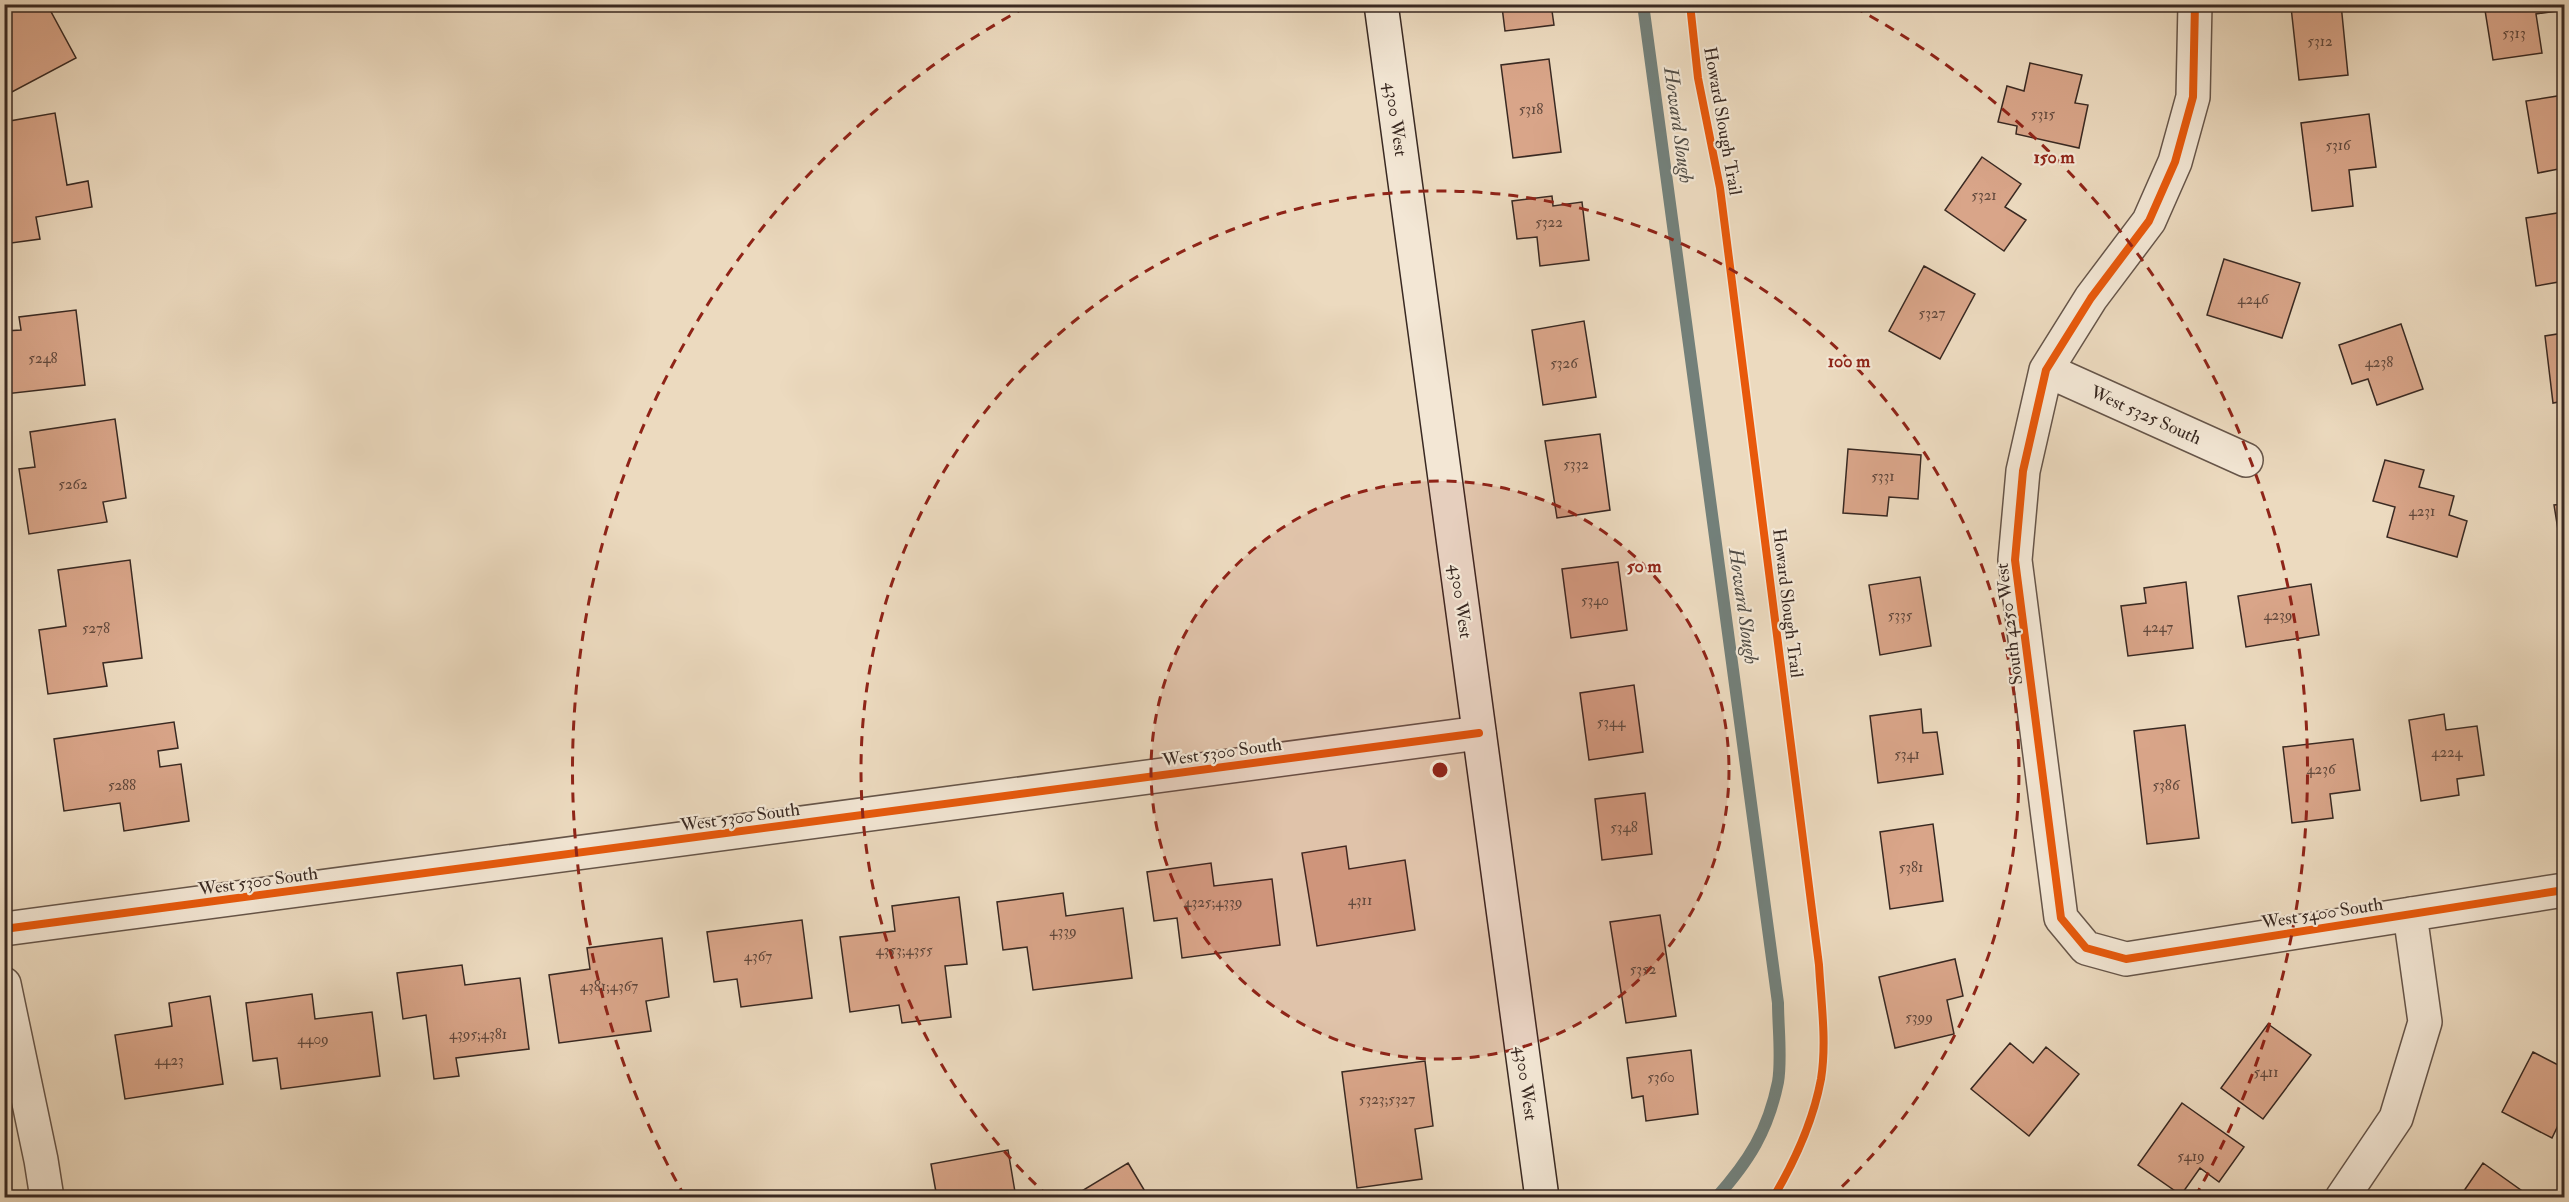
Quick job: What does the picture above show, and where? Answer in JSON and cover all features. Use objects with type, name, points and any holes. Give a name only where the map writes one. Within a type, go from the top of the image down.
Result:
[{"type":"street","name":"4300 West","points":[[1381,4],[1542,1197]]},
{"type":"street","name":"South 4250 West","points":[[2086,948],[2061,918],[2015,560],[2023,471],[2046,370],[2091,298],[2149,221],[2175,162],[2193,97],[2195,4]]},
{"type":"street","name":"West 5325 South","points":[[2046,370],[2246,460]]},
{"type":"street","name":"West 5300 South","points":[[4,929],[1479,733]]},
{"type":"street","name":"West 5400 South","points":[[2086,948],[2126,959],[2565,890]]},
{"type":"street","points":[[2342,1197],[2396,1118],[2425,1022],[2410,914]]},
{"type":"street","points":[[4,984],[47,1197]]},
{"type":"building","points":[[4,4],[55,4],[49,8],[76,58],[10,93],[4,83]]},
{"type":"building","points":[[1485,4],[1551,4],[1554,25],[1505,31],[1502,7],[1485,10]]},
{"type":"building","points":[[2341,4],[2348,75],[2299,80],[2291,7]]},
{"type":"building","points":[[2484,4],[2562,4],[2563,10],[2536,14],[2542,53],[2493,60]]},
{"type":"building","points":[[1549,59],[1561,152],[1513,158],[1501,65]]},
{"type":"building","points":[[2030,63],[2082,75],[2075,103],[2088,105],[2079,148],[2016,134],[2017,126],[1998,122],[2007,86],[2024,91]]},
{"type":"building","points":[[2564,95],[2564,168],[2538,173],[2526,101]]},
{"type":"building","points":[[55,113],[67,185],[88,181],[92,207],[36,217],[40,239],[4,244],[4,122]]},
{"type":"building","points":[[2369,114],[2376,167],[2349,170],[2353,206],[2312,211],[2301,123]]},
{"type":"building","points":[[1982,157],[2021,184],[2005,207],[2026,220],[2004,251],[1945,210]]},
{"type":"building","points":[[1552,196],[1553,206],[1582,202],[1589,260],[1540,266],[1537,237],[1517,239],[1512,201]]},
{"type":"building","points":[[2564,212],[2564,281],[2536,286],[2526,218]]},
{"type":"building","points":[[2224,259],[2300,283],[2282,338],[2207,315]]},
{"type":"building","points":[[1924,266],[1975,294],[1940,359],[1889,331]]},
{"type":"building","points":[[76,310],[85,385],[5,394],[4,331],[21,330],[19,317]]},
{"type":"building","points":[[1584,321],[1596,397],[1543,405],[1532,330]]},
{"type":"building","points":[[2401,324],[2423,389],[2377,405],[2368,379],[2352,384],[2339,345]]},
{"type":"building","points":[[2564,333],[2564,401],[2553,403],[2545,336]]},
{"type":"building","points":[[115,419],[126,498],[103,502],[107,522],[29,534],[19,469],[35,467],[30,432]]},
{"type":"building","points":[[1600,434],[1610,510],[1557,518],[1545,441]]},
{"type":"building","points":[[1848,449],[1921,455],[1918,499],[1889,497],[1887,516],[1843,513]]},
{"type":"building","points":[[2385,460],[2424,470],[2419,487],[2454,496],[2449,515],[2467,521],[2457,557],[2387,537],[2395,507],[2373,501]]},
{"type":"building","points":[[2564,504],[2564,541],[2560,542],[2554,505]]},
{"type":"building","points":[[130,560],[142,658],[103,663],[107,686],[48,694],[39,630],[66,626],[58,570]]},
{"type":"building","points":[[1618,562],[1627,630],[1571,638],[1562,569]]},
{"type":"building","points":[[1920,577],[1931,646],[1880,655],[1869,585]]},
{"type":"building","points":[[2186,582],[2193,648],[2128,656],[2121,606],[2146,603],[2144,588]]},
{"type":"building","points":[[2311,584],[2319,635],[2246,647],[2238,596]]},
{"type":"building","points":[[1634,685],[1643,752],[1589,760],[1580,693]]},
{"type":"building","points":[[1921,709],[1923,733],[1937,732],[1943,774],[1878,783],[1870,716]]},
{"type":"building","points":[[2444,714],[2446,730],[2477,726],[2484,775],[2457,779],[2459,795],[2421,801],[2409,720]]},
{"type":"building","points":[[174,722],[178,748],[158,751],[160,767],[181,764],[189,821],[124,831],[120,803],[64,811],[54,739]]},
{"type":"building","points":[[2185,725],[2199,838],[2147,844],[2134,731]]},
{"type":"building","points":[[2353,739],[2360,790],[2330,794],[2333,818],[2292,823],[2283,747]]},
{"type":"building","points":[[1645,793],[1652,854],[1602,860],[1595,799]]},
{"type":"building","points":[[1933,824],[1943,901],[1890,909],[1880,832]]},
{"type":"building","points":[[1346,846],[1349,869],[1405,860],[1415,930],[1317,946],[1302,853]]},
{"type":"building","points":[[1211,863],[1214,886],[1272,879],[1280,945],[1182,958],[1177,918],[1154,921],[1147,872]]},
{"type":"building","points":[[1063,893],[1066,916],[1123,908],[1132,978],[1033,990],[1027,947],[1003,950],[997,902]]},
{"type":"building","points":[[959,897],[967,964],[945,966],[951,1017],[902,1023],[899,1005],[850,1012],[840,937],[895,931],[892,906]]},
{"type":"building","points":[[1660,915],[1676,1016],[1626,1023],[1610,922]]},
{"type":"building","points":[[802,920],[812,998],[741,1007],[737,979],[714,982],[707,932]]},
{"type":"building","points":[[662,938],[669,997],[646,1001],[651,1031],[559,1043],[549,975],[590,969],[587,948]]},
{"type":"building","points":[[1955,959],[1963,996],[1947,1000],[1954,1034],[1895,1048],[1879,977]]},
{"type":"building","points":[[462,965],[465,985],[520,978],[529,1049],[456,1058],[459,1076],[434,1079],[426,1015],[403,1019],[397,973]]},
{"type":"building","points":[[312,994],[315,1019],[372,1012],[380,1076],[281,1089],[277,1058],[253,1061],[246,1003]]},
{"type":"building","points":[[210,996],[223,1084],[125,1099],[115,1035],[172,1026],[169,1003]]},
{"type":"building","points":[[2268,1024],[2311,1055],[2263,1119],[2221,1088]]},
{"type":"building","points":[[2010,1043],[2033,1063],[2046,1047],[2079,1074],[2029,1136],[1971,1089]]},
{"type":"building","points":[[1691,1050],[1698,1114],[1646,1121],[1643,1096],[1632,1098],[1627,1058]]},
{"type":"building","points":[[2533,1052],[2564,1068],[2564,1113],[2552,1138],[2502,1112]]},
{"type":"building","points":[[1425,1061],[1433,1126],[1415,1129],[1422,1179],[1357,1188],[1342,1072]]},
{"type":"building","points":[[2182,1103],[2244,1147],[2219,1182],[2200,1168],[2181,1195],[2138,1165]]},
{"type":"building","points":[[1008,1150],[1016,1198],[937,1198],[931,1164]]},
{"type":"building","points":[[1128,1163],[1149,1198],[1076,1198],[1075,1195]]},
{"type":"building","points":[[2483,1163],[2525,1193],[2522,1198],[2459,1198]]},
{"type":"waterway","name":"Howard Slough","points":[[1643,4],[1778,1003],[1779,1073],[1769,1116],[1756,1145],[1716,1198]]},
{"type":"cycle path","name":"Howard Slough Trail","points":[[1690,4],[1698,78],[1720,188],[1819,965],[1824,1036],[1821,1079],[1813,1111],[1789,1170],[1773,1198]]},
{"type":"cycle path","points":[[2195,4],[2193,97],[2175,162],[2149,221],[2091,298],[2046,370],[2023,471],[2015,560],[2061,918],[2086,948],[2126,959],[2564,890]]},
{"type":"cycle path","points":[[4,929],[1479,733]]}]
